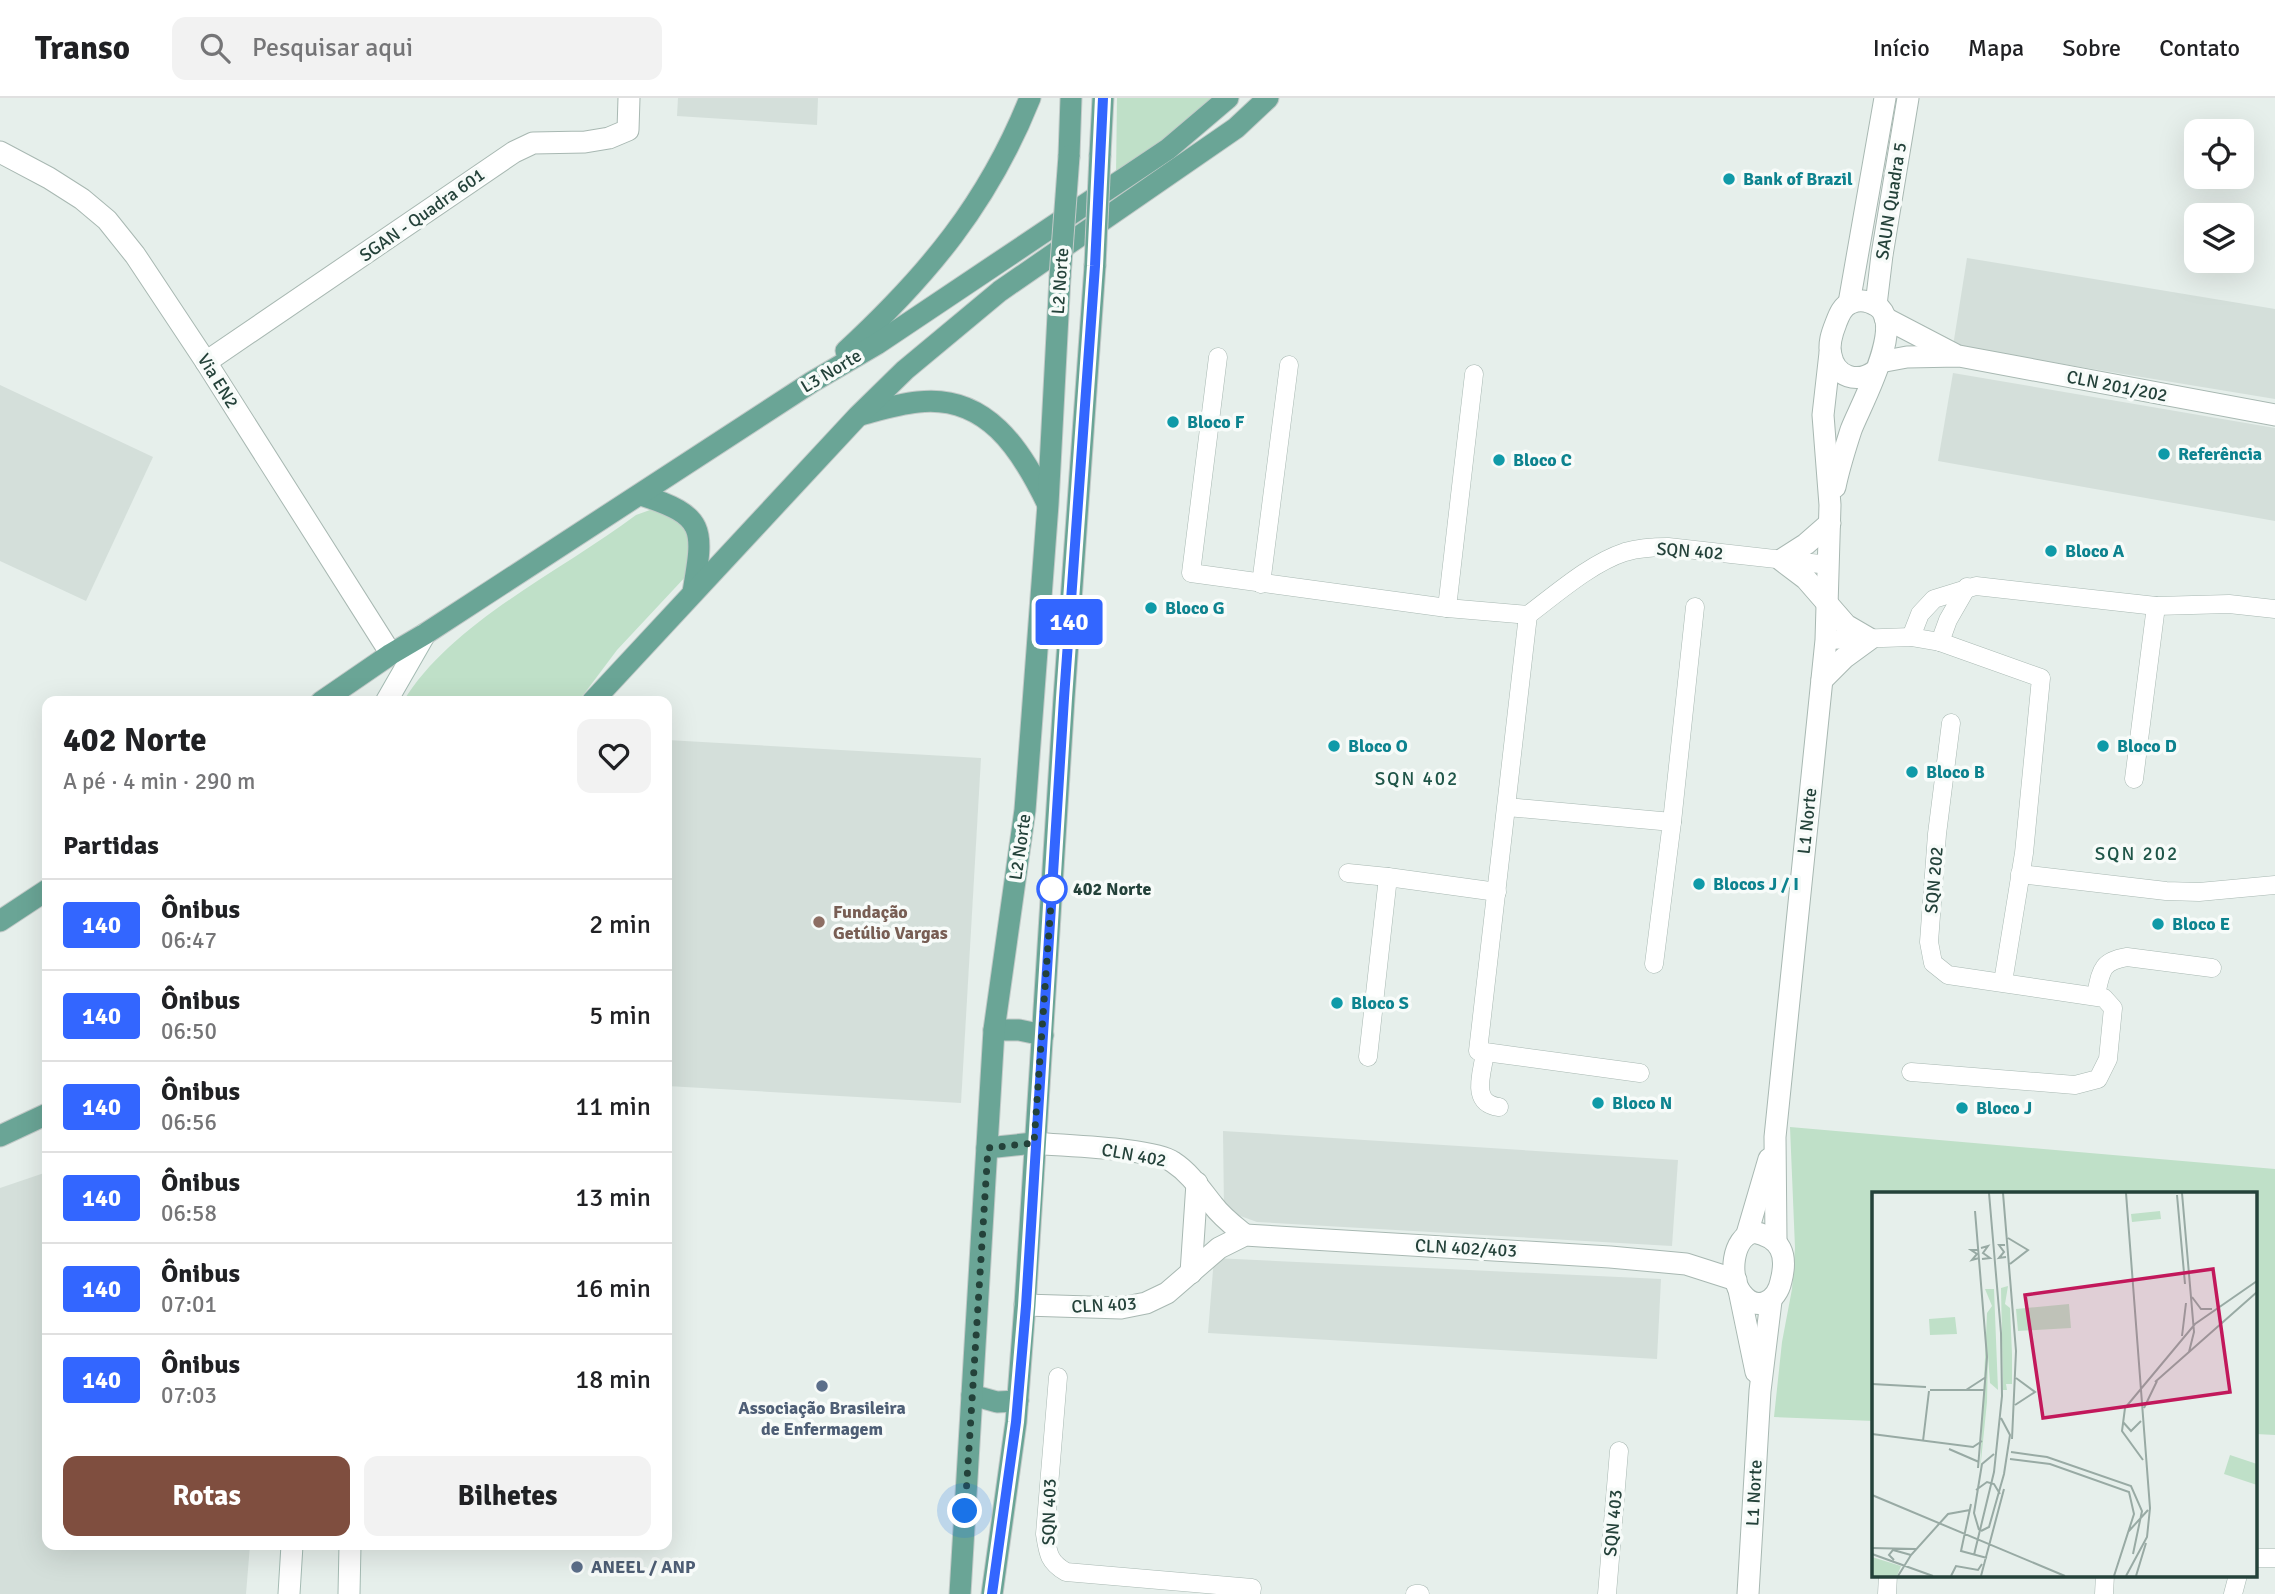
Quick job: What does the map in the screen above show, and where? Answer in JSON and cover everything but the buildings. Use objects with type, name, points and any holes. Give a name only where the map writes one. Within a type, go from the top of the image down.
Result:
[{"type":"main road","points":[[812,382],[901,300],[936,260],[976,205],[997,169],[1030,98]]},
{"type":"main road","name":"L2 Norte","points":[[960,1594],[994,1030],[1026,810],[1048,505],[1071,98]]},
{"type":"main road","name":"L2 Norte","points":[[992,1594],[1018,1401],[1026,1306],[1034,1143],[1095,266],[1103,98]]},
{"type":"main road","name":"L3 Norte","points":[[330,696],[812,382],[877,344],[1168,149],[1228,98]]},
{"type":"main road","points":[[598,696],[858,416],[915,362],[1000,291],[1236,128],[1268,98]]},
{"type":"main road","points":[[858,416],[919,402],[963,405],[992,424],[1014,446],[1035,478],[1048,505]]},
{"type":"main road","points":[[641,495],[683,511],[694,522],[700,553],[693,592]]},
{"type":"main road","points":[[0,921],[42,893]]},
{"type":"main road","points":[[994,1030],[1019,1030],[1043,1035]]},
{"type":"main road","points":[[0,1136],[41,1119]]},
{"type":"main road","points":[[988,1148],[1034,1143]]},
{"type":"main road","points":[[972,1395],[997,1402],[1018,1401]]},
{"type":"street","name":"SGAN - Quadra 601","points":[[206,362],[514,152],[533,143],[585,142],[608,138],[628,130],[629,98]]},
{"type":"street","name":"SAUN Quadra 5","points":[[1849,303],[1885,98]]},
{"type":"street","name":"SAUN Quadra 5","points":[[1880,312],[1882,255],[1908,98]]},
{"type":"street","name":"Via EN2","points":[[0,152],[82,199],[107,220],[135,255],[391,654]]},
{"type":"street","points":[[1860,301],[1880,312],[1887,332],[1878,367],[1863,379],[1852,379],[1838,369],[1830,354],[1831,337],[1840,313],[1849,303],[1860,301]]},
{"type":"street","name":"CLN 201/202","points":[[1880,312],[1959,356]]},
{"type":"street","name":"L1 Norte","points":[[1776,1241],[1776,1137],[1826,640],[1830,514],[1823,415],[1830,354]]},
{"type":"street","name":"CLN 201/202","points":[[1878,367],[1907,357],[1959,356],[2275,415]]},
{"type":"street","points":[[1219,357],[1192,573],[1447,608],[1528,615],[1478,1051],[1640,1073]]},
{"type":"street","points":[[1261,584],[1289,365]]},
{"type":"street","name":"L1 Norte","points":[[1830,514],[1843,455],[1878,367]]},
{"type":"street","points":[[1447,608],[1474,374]]},
{"type":"street","points":[[1830,514],[1806,544],[1781,560],[1806,579],[1846,625],[1870,639]]},
{"type":"street","name":"SQN 402","points":[[1528,615],[1586,572],[1622,553],[1643,548],[1668,547],[1829,565]]},
{"type":"street","points":[[1940,642],[1948,620],[1968,587]]},
{"type":"street","points":[[1911,637],[1920,614],[1934,598],[1968,587],[1991,587],[2156,606],[2229,604],[2275,609]]},
{"type":"street","points":[[2134,779],[2156,606]]},
{"type":"street","points":[[1654,964],[1695,607]]},
{"type":"street","name":"L3 Norte","points":[[389,696],[425,634]]},
{"type":"street","points":[[1826,640],[1911,637],[1940,642],[2041,678],[2020,873],[2003,982]]},
{"type":"street","points":[[1822,680],[1844,658],[1870,639]]},
{"type":"street","name":"SQN 202","points":[[1951,723],[1937,834],[1930,955],[1933,963],[1948,975],[2096,995]]},
{"type":"street","points":[[1507,807],[1672,822]]},
{"type":"street","points":[[1348,873],[1497,892]]},
{"type":"street","points":[[2020,873],[2166,891],[2199,892],[2275,885]]},
{"type":"street","points":[[1368,1057],[1388,877]]},
{"type":"street","points":[[1911,1072],[2075,1085],[2098,1079],[2108,1059],[2113,1008],[2109,1001],[2096,995],[2106,964],[2114,959],[2127,957],[2212,968]]},
{"type":"street","points":[[1485,1053],[1479,1090],[1485,1103],[1499,1107]]},
{"type":"street","name":"L1 Norte","points":[[1741,1243],[1776,1137]]},
{"type":"street","name":"CLN 402","points":[[1034,1143],[1115,1150],[1166,1158],[1196,1183],[1215,1208],[1245,1235]]},
{"type":"street","points":[[1191,1273],[1196,1183]]},
{"type":"street","points":[[1754,1232],[1766,1234],[1776,1241],[1783,1256],[1784,1272],[1776,1295],[1771,1301],[1760,1303],[1750,1300],[1737,1285],[1734,1268],[1741,1243],[1754,1232]]},
{"type":"street","name":"CLN 402/403","points":[[1245,1235],[1686,1264],[1737,1285]]},
{"type":"street","name":"CLN 403","points":[[1026,1306],[1121,1308],[1146,1303],[1167,1293],[1219,1248],[1245,1235]]},
{"type":"street","name":"CLN 402/403","points":[[1686,1264],[1741,1243]]},
{"type":"street","name":"L1 Norte","points":[[1737,1285],[1760,1391]]},
{"type":"street","name":"L1 Norte","points":[[1748,1594],[1760,1391],[1771,1301]]},
{"type":"street","name":"SQN 403","points":[[1058,1377],[1045,1534],[1048,1552],[1055,1566],[1066,1572],[1252,1588],[1251,1594]]},
{"type":"street","name":"SQN 403","points":[[1606,1594],[1619,1451]]},
{"type":"street","points":[[289,1594],[292,1550]]},
{"type":"street","points":[[349,1594],[350,1550]]},
{"type":"street","points":[[1887,1594],[1888,1576]]},
{"type":"street","points":[[2104,1594],[2105,1576]]},
{"type":"street","points":[[2233,1594],[2238,1576]]},
{"type":"shaded area","points":[[678,98],[818,98],[817,125],[677,116]]},
{"type":"shaded area","points":[[1967,258],[2275,309],[2275,399],[1953,346]]},
{"type":"shaded area","points":[[1953,373],[2275,428],[2275,521],[1938,461]]},
{"type":"shaded area","points":[[0,385],[153,457],[86,601],[0,561]]},
{"type":"shaded area","name":"Fundação Getúlio Vargas","points":[[672,740],[981,758],[961,1103],[672,1086]]},
{"type":"shaded area","points":[[1223,1131],[1678,1160],[1672,1246],[1257,1222],[1224,1210]]},
{"type":"shaded area","points":[[42,1174],[42,1550],[250,1550],[246,1594],[0,1594],[0,1188]]},
{"type":"shaded area","points":[[1214,1258],[1661,1279],[1657,1359],[1208,1333]]},
{"type":"green space","points":[[1117,98],[1225,98],[1116,176]]},
{"type":"green space","points":[[650,510],[673,513],[690,532],[688,574],[617,650],[582,696],[407,696],[424,673],[478,622],[636,515]]},
{"type":"green space","points":[[1790,1127],[2275,1169],[2275,1435],[2258,1434],[2258,1192],[1872,1192],[1872,1421],[1774,1417],[1795,1248]]},
{"type":"bus line","name":"140","points":[[992,1594],[1016,1422],[1026,1306],[1034,1143],[1095,266],[1103,98]]},
{"type":"place","name":"Bank of Brazil","points":[[1729,179]]},
{"type":"place","name":"Bloco F","points":[[1173,422]]},
{"type":"place","name":"Referência","points":[[2164,454]]},
{"type":"place","name":"Bloco C","points":[[1499,460]]},
{"type":"place","name":"Bloco A","points":[[2051,551]]},
{"type":"place","name":"Bloco G","points":[[1151,608]]},
{"type":"place","name":"Bloco O","points":[[1334,746]]},
{"type":"place","name":"Bloco D","points":[[2103,746]]},
{"type":"place","name":"Bloco B","points":[[1912,772]]},
{"type":"place","name":"Blocos J / I","points":[[1699,884]]},
{"type":"place","name":"402 Norte","points":[[1052,889]]},
{"type":"place","name":"Fundação Getúlio Vargas","points":[[819,922]]},
{"type":"place","name":"Bloco E","points":[[2158,924]]},
{"type":"place","name":"Bloco S","points":[[1337,1003]]},
{"type":"place","name":"Bloco N","points":[[1598,1103]]},
{"type":"place","name":"Bloco J","points":[[1962,1108]]},
{"type":"place","name":"Associação Brasileira de Enfermagem","points":[[822,1386]]},
{"type":"place","name":"ANEEL / ANP","points":[[577,1567]]},
{"type":"district","name":"SQN 402","points":[[1417,778]]},
{"type":"district","name":"SQN 202","points":[[2137,853]]},
{"type":"route","points":[[965,1511],[988,1148],[1034,1143],[1052,889]]}]
